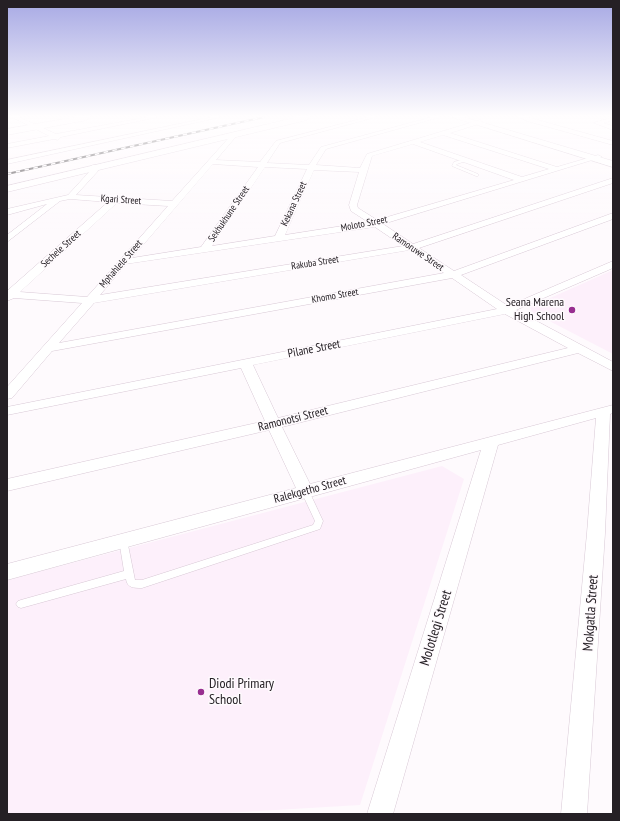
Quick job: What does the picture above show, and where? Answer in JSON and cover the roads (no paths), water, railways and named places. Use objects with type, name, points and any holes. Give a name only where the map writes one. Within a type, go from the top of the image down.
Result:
[{"type":"street","points":[[7,162],[37,155]]},
{"type":"street","points":[[7,189],[142,155]]},
{"type":"street","name":"Mphahlele Street","points":[[7,395],[50,348],[173,204],[217,155]]},
{"type":"street","name":"Sekhukhune Street","points":[[205,249],[269,155]]},
{"type":"street","name":"Kekana Street","points":[[279,238],[318,155]]},
{"type":"street","name":"Ramoruwe Street","points":[[370,155],[363,170],[353,207],[375,224],[507,310],[613,367]]},
{"type":"street","points":[[452,155],[522,180]]},
{"type":"street","points":[[513,155],[556,169]]},
{"type":"street","points":[[589,155],[613,163]]},
{"type":"street","name":"Moloto Street","points":[[123,262],[375,224],[595,157]]},
{"type":"street","points":[[211,162],[363,170]]},
{"type":"street","points":[[70,197],[94,172],[93,167]]},
{"type":"street","name":"Rakuba Street","points":[[9,295],[90,300],[412,247],[613,180]]},
{"type":"street","name":"Kgari Street","points":[[7,212],[60,198],[70,197],[173,204]]},
{"type":"street","points":[[7,239],[60,198]]},
{"type":"street","name":"Sechele Street","points":[[9,295],[114,200]]},
{"type":"street","points":[[41,203],[50,206]]},
{"type":"street","name":"Khomo Street","points":[[50,348],[452,275],[613,216]]},
{"type":"street","name":"Pilane Street","points":[[7,411],[507,310],[613,264]]},
{"type":"street","name":"Ramonotsi Street","points":[[7,485],[274,424],[579,349]]},
{"type":"street","points":[[245,362],[305,491]]},
{"type":"street","name":"Ralekgetho Street","points":[[7,572],[608,410]]},
{"type":"street","name":"Mokgatla Street","points":[[574,814],[595,549],[608,410]]},
{"type":"street","name":"Molotlegi Street","points":[[380,814],[492,442]]},
{"type":"lane","points":[[465,160],[455,163],[454,166],[477,175]]},
{"type":"lane","points":[[123,540],[131,582],[134,584],[142,584],[317,527],[319,522],[305,491]]},
{"type":"lane","points":[[21,604],[129,574]]},
{"type":"railway","points":[[7,174],[91,155]]},
{"type":"place","name":"Seana Marena High School","points":[[572,310]]},
{"type":"place","name":"Diodi Primary School","points":[[201,692]]}]
